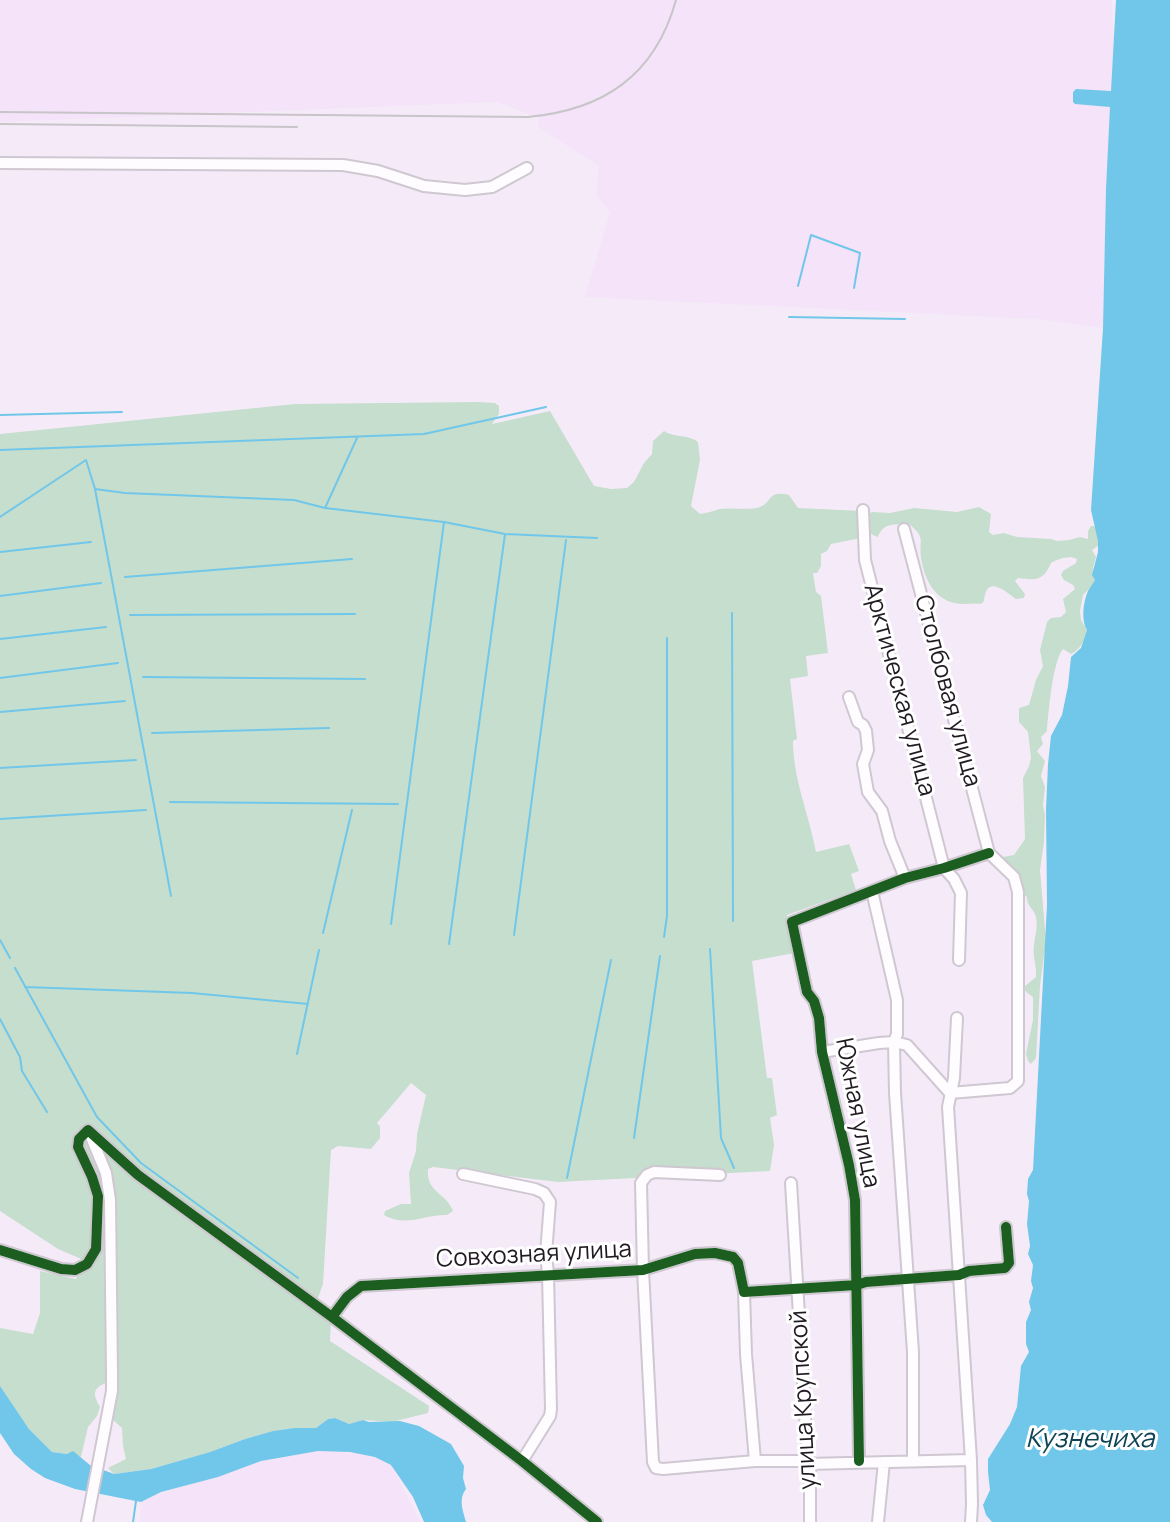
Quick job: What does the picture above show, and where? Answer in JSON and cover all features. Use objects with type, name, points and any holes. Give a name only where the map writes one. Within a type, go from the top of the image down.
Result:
[{"type":"street","points":[[0,163],[343,165],[378,171],[424,186],[465,190],[492,187],[527,168]]},
{"type":"street","name":"Арктическая улица","points":[[863,510],[865,560],[944,868],[961,893],[959,960]]},
{"type":"street","name":"Столбовая улица","points":[[904,529],[989,853]]},
{"type":"street","points":[[849,697],[858,722],[866,731],[868,750],[863,764],[868,792],[882,811],[905,878]]},
{"type":"street","points":[[822,1052],[894,1042],[907,1045],[950,1093],[1010,1088],[1018,1081],[1018,892],[1014,877],[989,853],[872,891],[897,1000],[897,1034],[894,1042],[895,1093],[913,1352],[913,1460]]},
{"type":"street","name":"Южная улица","points":[[859,1461],[855,1200],[822,1052],[819,1018],[814,1001],[807,992],[792,922],[872,891]]},
{"type":"street","points":[[957,1018],[954,1078],[948,1107],[971,1460],[971,1522]]},
{"type":"street","points":[[0,1250],[61,1269],[75,1270],[87,1264],[96,1249],[98,1196],[78,1147],[79,1139],[88,1130]]},
{"type":"street","points":[[88,1130],[138,1175],[332,1317],[597,1522]]},
{"type":"street","points":[[87,1522],[112,1391],[110,1200],[106,1173],[88,1130]]},
{"type":"street","points":[[720,1175],[654,1172],[641,1183],[653,1462],[656,1468],[755,1461],[803,1461],[808,1464],[971,1460]]},
{"type":"street","points":[[463,1174],[535,1189],[548,1196],[550,1202],[546,1254],[551,1409],[550,1416],[522,1461]]},
{"type":"street","name":"улица Крупской","points":[[791,1183],[810,1471],[810,1522]]},
{"type":"street","points":[[744,1292],[857,1285],[1005,1268],[1009,1263],[1006,1227]]},
{"type":"street","name":"Совхозная улица","points":[[332,1317],[347,1297],[361,1286],[643,1270],[695,1254],[715,1253],[733,1257],[738,1263],[744,1292],[755,1461]]},
{"type":"street","points":[[878,1522],[884,1462]]},
{"type":"shaded area","points":[[0,0],[1112,0],[1116,98],[1106,189],[1103,328],[1036,319],[585,297],[610,212],[596,195],[599,166],[538,127],[539,118],[497,102],[0,122]]},
{"type":"shaded area","points":[[318,1451],[357,1453],[391,1465],[421,1522],[140,1522],[141,1502],[161,1492],[218,1477],[261,1461]]},
{"type":"green space","points":[[477,402],[499,406],[499,414],[492,424],[550,411],[594,486],[627,488],[652,454],[653,441],[664,431],[698,442],[700,460],[691,506],[700,514],[755,508],[777,494],[789,495],[798,508],[862,511],[861,538],[831,544],[821,554],[821,566],[817,573],[813,573],[816,592],[821,596],[828,653],[806,656],[808,676],[790,679],[797,739],[793,741],[796,769],[816,852],[849,844],[859,871],[851,874],[856,890],[787,915],[794,953],[752,961],[767,1078],[772,1078],[777,1115],[770,1118],[774,1145],[770,1171],[558,1182],[433,1167],[428,1169],[430,1183],[453,1211],[447,1215],[416,1220],[392,1219],[384,1215],[385,1211],[401,1204],[411,1204],[409,1173],[426,1095],[411,1083],[377,1123],[380,1138],[371,1149],[338,1146],[331,1150],[323,1284],[314,1309],[331,1320],[330,1341],[429,1406],[428,1413],[392,1422],[363,1420],[349,1424],[335,1418],[328,1419],[316,1428],[273,1431],[151,1469],[114,1474],[108,1468],[126,1459],[122,1428],[113,1420],[117,1389],[108,1382],[95,1392],[100,1407],[88,1427],[81,1457],[52,1452],[29,1429],[0,1387],[0,1328],[33,1334],[40,1313],[40,1271],[76,1279],[86,1261],[58,1249],[0,1211],[0,434],[295,404]]},
{"type":"green space","points":[[979,507],[991,514],[989,532],[993,535],[1004,533],[1057,541],[1080,537],[1088,539],[1088,531],[1094,526],[1099,545],[1092,550],[1096,557],[1093,568],[1095,579],[1083,595],[1080,611],[1087,630],[1085,637],[1074,652],[1071,654],[1063,649],[1059,655],[1047,731],[1041,737],[1043,744],[1037,751],[1045,761],[1041,776],[1045,787],[1045,815],[1040,870],[1046,941],[1036,1058],[1031,1064],[1026,1054],[1033,1020],[1033,997],[1024,987],[1036,977],[1036,918],[1022,889],[998,858],[1014,855],[1025,839],[1023,778],[1031,758],[1028,732],[1019,722],[1019,708],[1029,705],[1043,666],[1040,650],[1047,622],[1066,612],[1063,599],[1075,589],[1061,575],[1077,559],[1067,557],[1051,563],[1045,574],[1038,578],[1018,578],[1015,581],[1025,594],[1024,598],[1016,599],[1001,588],[992,586],[981,604],[953,603],[938,594],[928,581],[921,557],[921,539],[909,524],[890,525],[878,537],[871,534],[868,526],[867,515],[872,512],[890,513],[914,508],[957,512]]},
{"type":"water","name":"Кузнечиха","points":[[1116,0],[1170,0],[1170,1522],[992,1522],[983,1505],[990,1490],[988,1459],[1017,1407],[1021,1366],[1029,1352],[1026,1322],[1031,1310],[1033,1265],[1028,1254],[1027,1194],[1028,1179],[1033,1170],[1047,905],[1046,810],[1051,736],[1062,715],[1071,657],[1081,648],[1087,630],[1084,606],[1095,580],[1092,575],[1098,552],[1091,510],[1103,328],[1110,107],[1075,104],[1073,92],[1076,89],[1111,91]]},
{"type":"water","points":[[0,1386],[29,1429],[52,1452],[67,1454],[73,1451],[90,1465],[114,1474],[151,1469],[273,1431],[316,1428],[328,1419],[335,1418],[349,1424],[363,1420],[400,1421],[419,1426],[451,1444],[464,1466],[466,1489],[462,1501],[466,1522],[424,1522],[413,1497],[391,1465],[375,1457],[350,1452],[318,1451],[261,1461],[218,1477],[161,1492],[141,1502],[75,1489],[45,1478],[14,1454],[0,1433]]},
{"type":"waterway","points":[[798,286],[811,235],[860,253],[854,288]]},
{"type":"waterway","points":[[789,317],[905,319]]},
{"type":"waterway","points":[[0,450],[424,434],[546,407]]},
{"type":"waterway","points":[[0,415],[122,412]]},
{"type":"waterway","points":[[325,508],[357,438]]},
{"type":"waterway","points":[[0,517],[86,460],[95,489],[171,896]]},
{"type":"waterway","points":[[95,489],[294,500],[325,508],[444,522],[505,534],[597,538]]},
{"type":"waterway","points":[[391,924],[444,522]]},
{"type":"waterway","points":[[449,944],[505,534]]},
{"type":"waterway","points":[[514,935],[566,540]]},
{"type":"waterway","points":[[0,552],[91,542]]},
{"type":"waterway","points":[[125,577],[352,559]]},
{"type":"waterway","points":[[0,596],[101,583]]},
{"type":"waterway","points":[[732,613],[733,921]]},
{"type":"waterway","points":[[130,615],[355,614]]},
{"type":"waterway","points":[[0,639],[106,627]]},
{"type":"waterway","points":[[664,937],[667,916],[667,638]]},
{"type":"waterway","points":[[0,678],[118,663]]},
{"type":"waterway","points":[[143,677],[365,679]]},
{"type":"waterway","points":[[0,712],[125,701]]},
{"type":"waterway","points":[[152,733],[329,728]]},
{"type":"waterway","points":[[0,768],[136,760]]},
{"type":"waterway","points":[[170,802],[398,804]]},
{"type":"waterway","points":[[0,819],[146,810]]},
{"type":"waterway","points":[[323,933],[352,810]]},
{"type":"waterway","points":[[0,940],[10,958]]},
{"type":"waterway","points":[[710,949],[721,1138],[734,1168]]},
{"type":"waterway","points":[[297,1054],[319,950]]},
{"type":"waterway","points":[[634,1138],[660,956]]},
{"type":"waterway","points":[[567,1178],[611,960]]},
{"type":"waterway","points":[[15,968],[97,1117],[141,1163],[298,1278]]},
{"type":"waterway","points":[[25,987],[192,993],[308,1004]]},
{"type":"waterway","points":[[0,1019],[20,1057],[22,1071],[47,1112]]},
{"type":"waterway","points":[[133,1522],[136,1501]]},
{"type":"railway","points":[[0,112],[528,117],[555,113],[602,97],[640,69],[667,27],[676,0]]},
{"type":"railway","points":[[0,124],[297,127]]},
{"type":"cycle path","points":[[859,1461],[855,1200],[822,1052],[819,1018],[814,1001],[807,992],[792,922],[905,878],[989,853]]},
{"type":"cycle path","points":[[0,1250],[61,1269],[75,1270],[87,1264],[96,1249],[98,1196],[78,1147],[79,1139],[88,1130],[138,1175],[332,1317],[597,1522]]},
{"type":"cycle path","points":[[332,1317],[347,1297],[361,1286],[643,1270],[695,1254],[715,1253],[733,1257],[738,1263],[744,1292],[959,1275],[969,1271],[1005,1268],[1009,1263],[1006,1227]]}]
